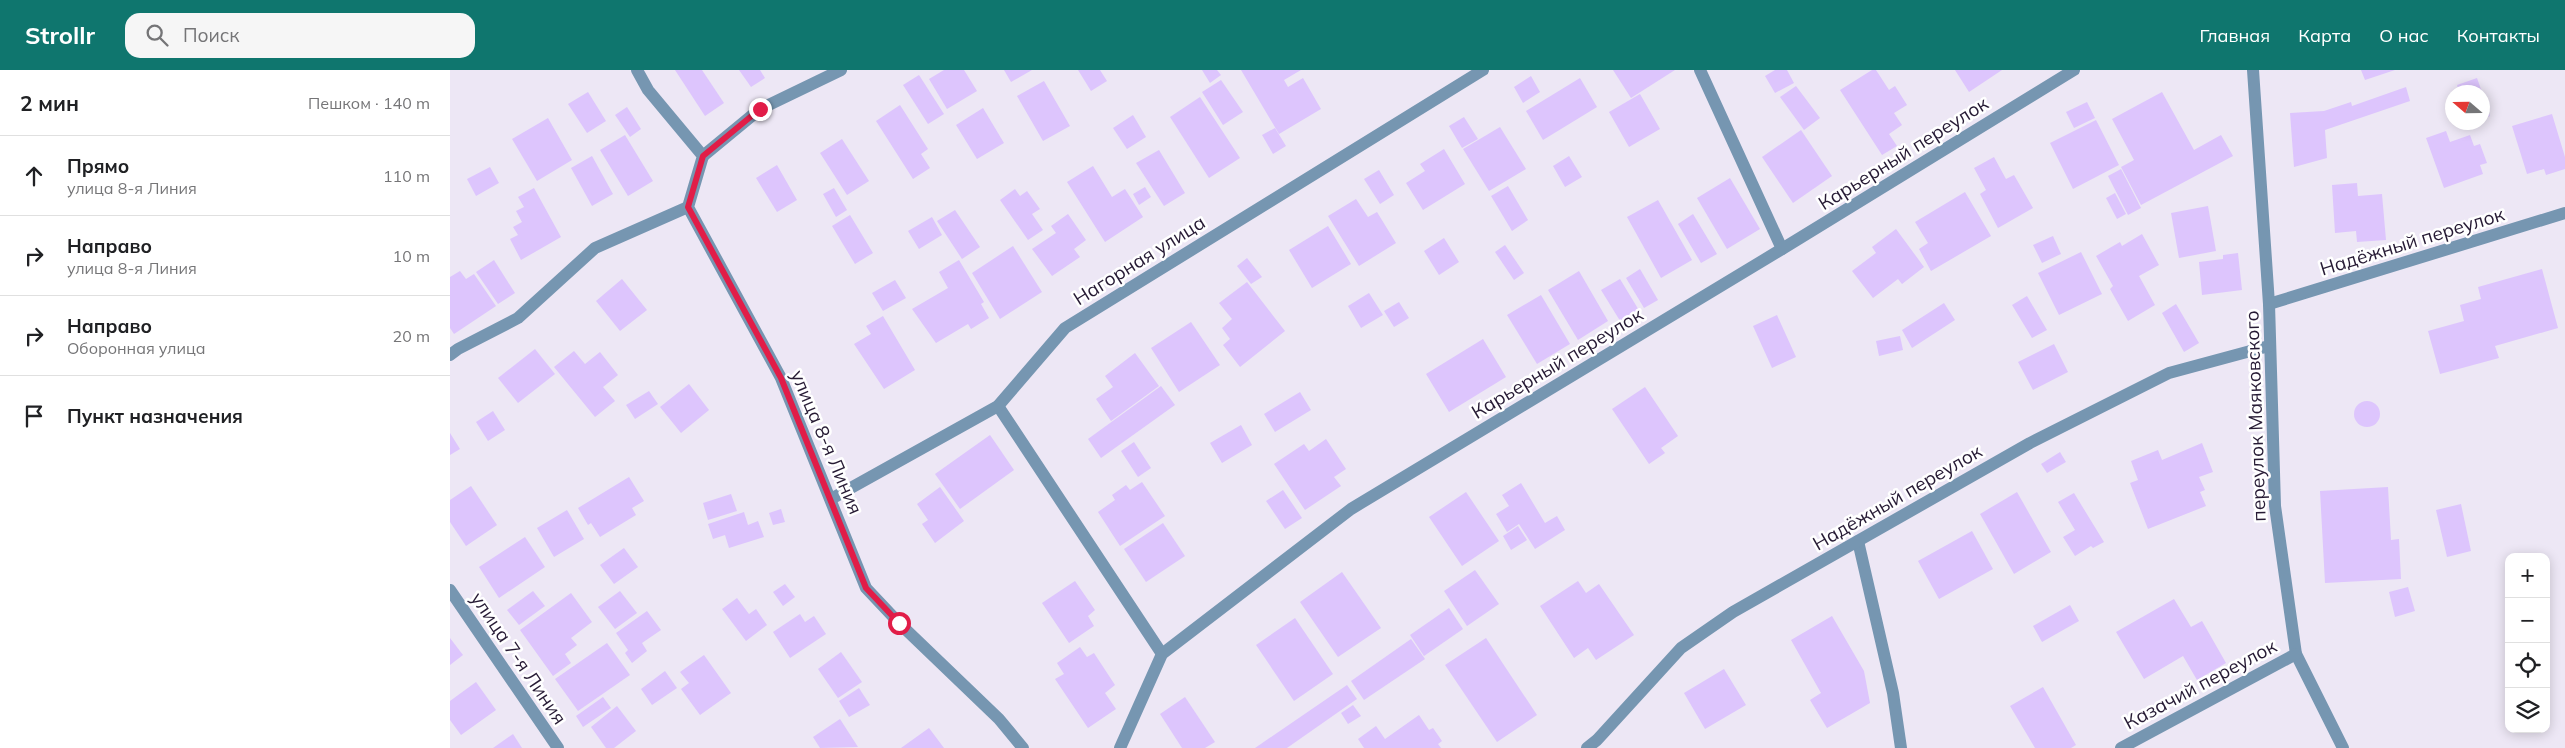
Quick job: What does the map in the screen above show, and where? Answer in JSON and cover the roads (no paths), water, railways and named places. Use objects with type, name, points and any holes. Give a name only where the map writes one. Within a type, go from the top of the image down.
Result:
[{"type":"street","points":[[637,70],[648,90],[703,156]]},
{"type":"street","points":[[450,355],[518,318],[595,248],[688,207],[703,156],[760,109],[841,70]]},
{"type":"street","name":"Нагорная улица","points":[[831,499],[998,406],[1065,328],[1483,70]]},
{"type":"street","points":[[1700,70],[1782,249]]},
{"type":"street","name":"Карьерный переулок","points":[[1120,748],[1162,654],[1351,509],[2074,70]]},
{"type":"street","name":"переулок Маяковского","points":[[2253,70],[2269,304],[2274,506],[2296,654],[2343,748]]},
{"type":"street","name":"улица 8-я Линия","points":[[688,207],[781,378],[866,588],[899,623],[999,719],[1022,748]]},
{"type":"street","name":"Надёжный переулок","points":[[2269,304],[2565,213]]},
{"type":"street","name":"Надёжный переулок","points":[[1587,748],[1597,740],[1681,648],[1733,612],[2030,443],[2169,373],[2269,346]]},
{"type":"street","points":[[998,406],[1162,654]]},
{"type":"street","points":[[1858,541],[1893,693],[1901,748]]},
{"type":"street","name":"улица 7-я Линия","points":[[450,590],[558,748]]},
{"type":"street","name":"Казачий переулок","points":[[2121,748],[2296,654]]}]
